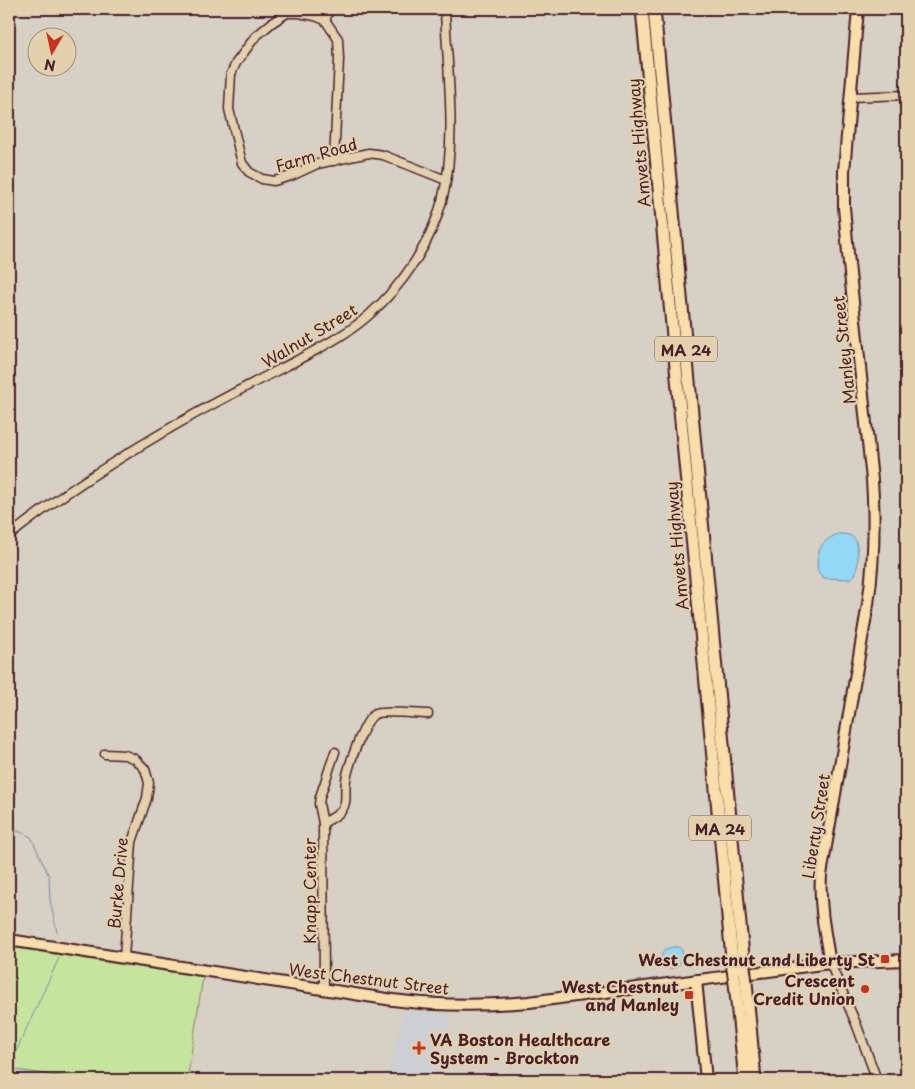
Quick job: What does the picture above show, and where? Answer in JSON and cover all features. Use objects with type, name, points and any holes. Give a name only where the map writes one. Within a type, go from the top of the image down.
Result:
[{"type":"highway","name":"Amvets Highway","points":[[642,9],[739,968]]},
{"type":"highway","name":"Amvets Highway","points":[[654,9],[739,968],[745,1080]]},
{"type":"highway","name":"Amvets Highway","points":[[740,982],[755,1080]]},
{"type":"main road","name":"Manley Street","points":[[853,687],[871,584],[874,554],[871,462],[844,206],[844,171],[858,9]]},
{"type":"main road","name":"Liberty Street","points":[[830,963],[821,906],[820,875],[853,687]]},
{"type":"main road","name":"West Chestnut Street","points":[[9,940],[400,1001],[484,1005],[546,1000],[830,963],[906,960]]},
{"type":"main road","points":[[696,980],[706,1080]]},
{"type":"street","points":[[330,9],[325,20],[338,40],[339,49],[334,161]]},
{"type":"street","name":"Walnut Street","points":[[9,536],[67,493],[132,451],[180,422],[348,331],[369,315],[396,287],[418,255],[442,201],[446,180],[450,150],[450,128],[445,9]]},
{"type":"street","name":"Farm Road","points":[[325,20],[299,13],[287,13],[255,38],[236,63],[231,74],[229,109],[242,163],[249,172],[262,179],[274,181],[291,176],[317,164],[369,153],[384,155],[446,180]]},
{"type":"street","points":[[850,97],[906,94]]},
{"type":"street","points":[[323,823],[338,814],[343,808],[348,772],[363,730],[369,719],[375,714],[384,713],[428,714]]},
{"type":"street","name":"Knapp Center","points":[[324,989],[323,823],[319,801],[335,752]]},
{"type":"street","name":"Burke Drive","points":[[105,754],[125,755],[135,759],[145,769],[149,783],[147,798],[132,842],[124,958]]},
{"type":"street","name":"Liberty Street","points":[[830,963],[857,1026],[877,1080]]},
{"type":"shaded area","name":"VA Boston Healthcare System - Brockton","points":[[405,1008],[452,1015],[435,1080],[386,1080]]},
{"type":"shaded area","points":[[9,1069],[90,1080],[9,1080]]},
{"type":"green space","points":[[9,947],[203,977],[187,1080],[89,1080],[9,1069]]},
{"type":"water","points":[[838,534],[846,534],[854,538],[857,545],[856,571],[854,576],[849,579],[824,578],[818,572],[817,559],[820,548],[827,540]]},
{"type":"water","points":[[679,947],[682,950],[680,964],[674,968],[666,968],[662,962],[663,951]]},
{"type":"waterway","points":[[9,827],[31,837],[49,876],[50,901],[57,932]]},
{"type":"waterway","points":[[9,1080],[13,1058],[59,958]]},
{"type":"place","name":"West Chestnut and Liberty St","points":[[885,959]]},
{"type":"place","name":"Crescent Credit Union","points":[[865,989]]},
{"type":"place","name":"West Chestnut and Manley","points":[[689,995]]},
{"type":"place","name":"VA Boston Healthcare System - Brockton","points":[[419,1048]]}]
